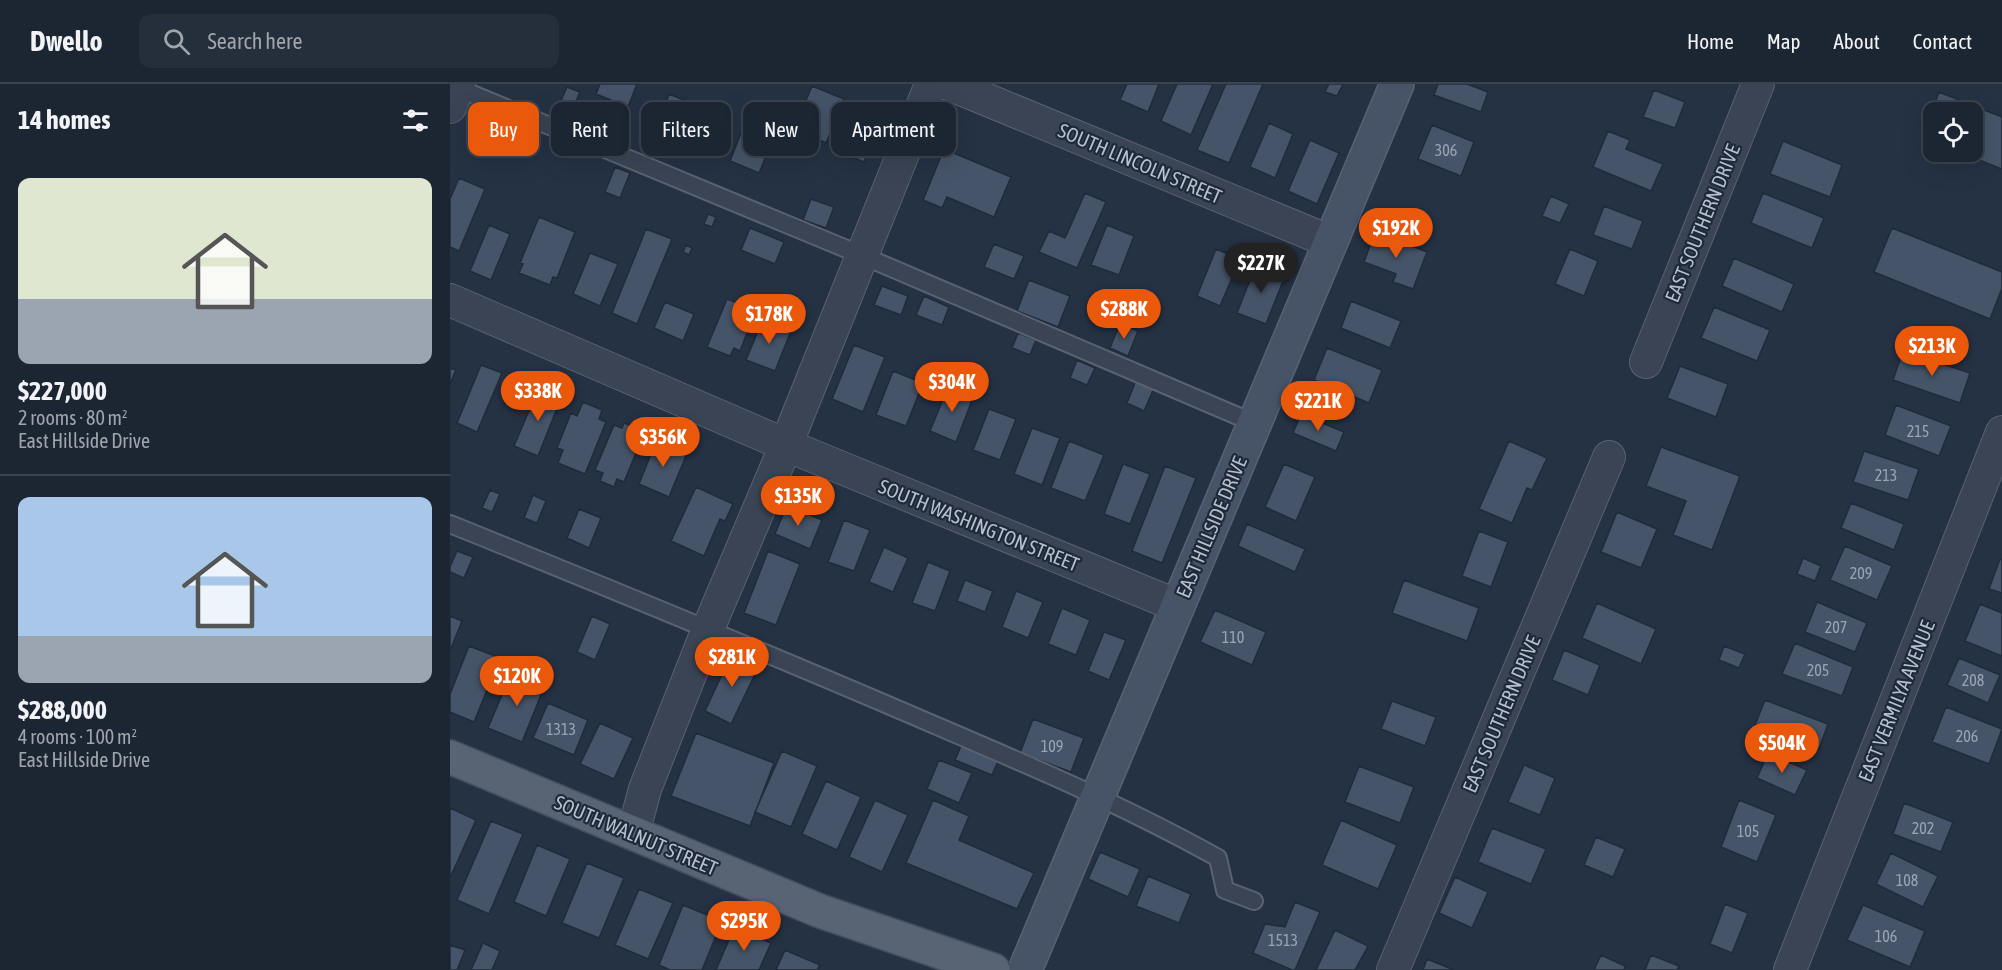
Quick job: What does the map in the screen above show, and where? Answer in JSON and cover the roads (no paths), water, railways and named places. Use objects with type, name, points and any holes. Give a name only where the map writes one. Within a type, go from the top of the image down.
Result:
[{"type":"main road","name":"EAST HILLSIDE DRIVE","points":[[1025,970],[1397,84]]},
{"type":"main road","name":"SOUTH WALNUT STREET","points":[[450,757],[820,911],[993,970]]},
{"type":"street","points":[[633,834],[645,789],[708,629],[786,445],[931,84]]},
{"type":"street","name":"SOUTH LINCOLN STREET","points":[[949,84],[1331,242]]},
{"type":"street","name":"EAST SOUTHERN DRIVE","points":[[1646,362],[1758,84]]},
{"type":"street","name":"SOUTH WASHINGTON STREET","points":[[450,300],[786,445],[1178,606]]},
{"type":"street","name":"EAST VERMILYA AVENUE","points":[[1790,970],[2002,432]]},
{"type":"street","name":"EAST SOUTHERN DRIVE","points":[[1393,970],[1609,457]]},
{"type":"lane","points":[[454,91],[861,255],[1254,423]]},
{"type":"lane","points":[[450,524],[708,629],[1098,796],[1218,858],[1225,890],[1254,901]]}]
